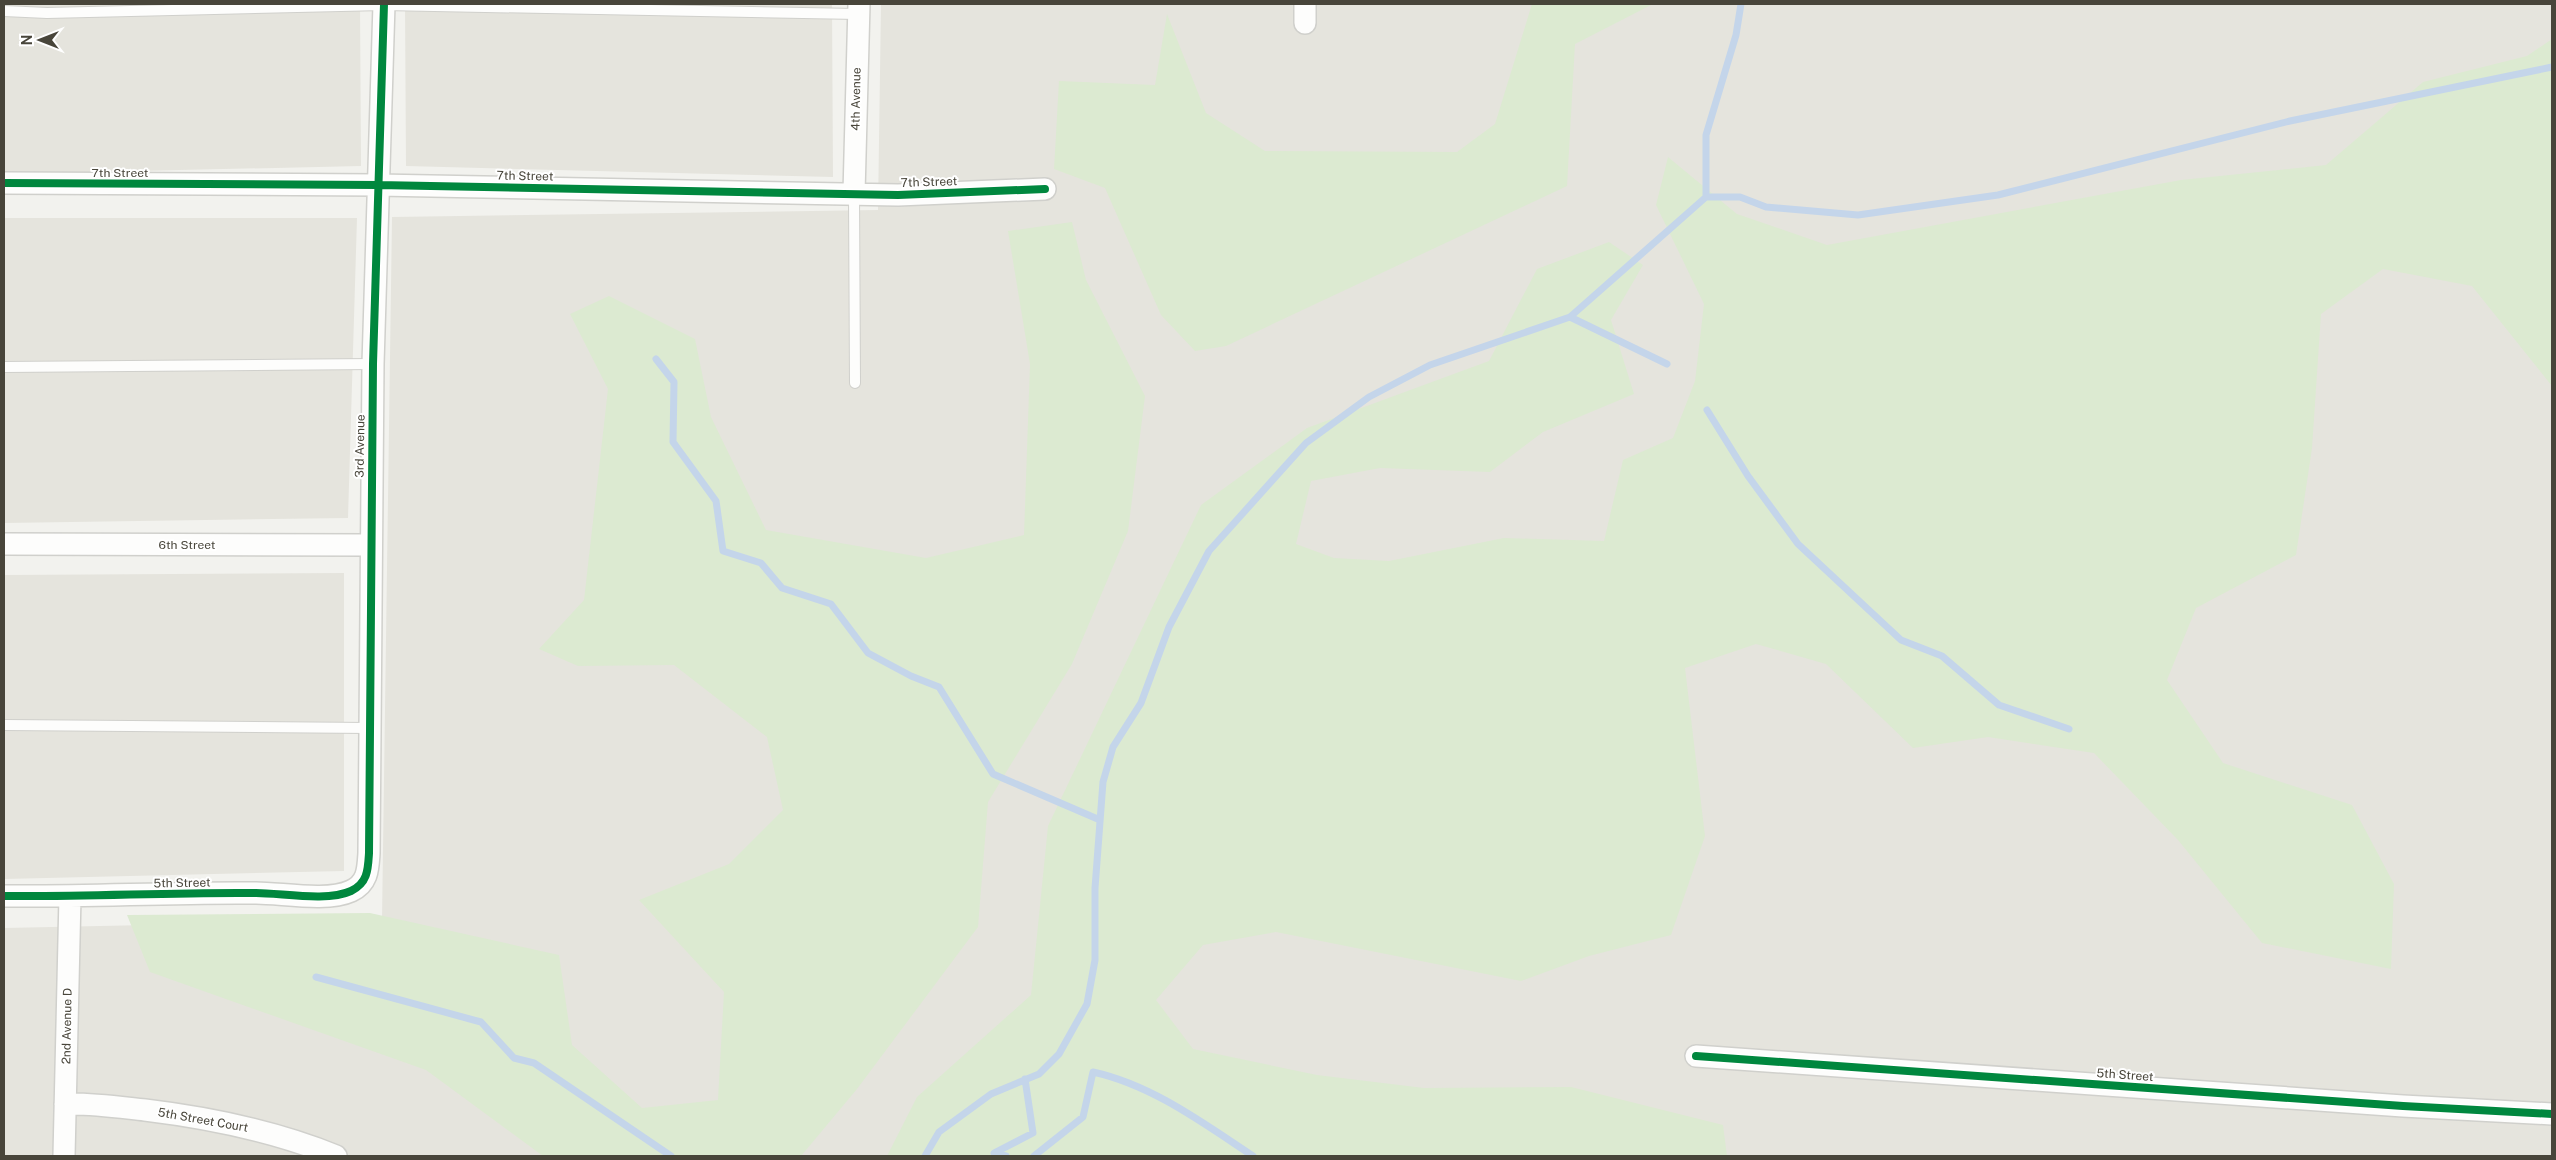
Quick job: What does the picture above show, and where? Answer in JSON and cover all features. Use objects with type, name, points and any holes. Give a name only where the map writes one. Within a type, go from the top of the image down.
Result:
[{"type":"street","name":"3rd Avenue","points":[[359,886],[367,877],[369,853],[370,545],[373,364],[384,5]]},
{"type":"street","name":"4th Avenue","points":[[854,194],[858,9]]},
{"type":"street","name":"7th Street","points":[[4,183],[378,185],[898,195],[1045,188]]},
{"type":"street","name":"6th Street","points":[[4,544],[370,545]]},
{"type":"street","name":"5th Street","points":[[4,896],[255,893],[334,895],[359,886]]},
{"type":"street","name":"2nd Avenue D","points":[[64,1156],[70,896]]},
{"type":"street","name":"5th Street","points":[[1696,1056],[2403,1106],[2552,1114]]},
{"type":"street","name":"5th Street Court","points":[[65,1104],[87,1103],[180,1114],[274,1133],[336,1156]]},
{"type":"lane","points":[[4,11],[82,12],[384,5],[858,9]]},
{"type":"lane","points":[[854,194],[855,384]]},
{"type":"lane","points":[[4,367],[373,364]]},
{"type":"lane","points":[[4,725],[369,728]]},
{"type":"shaded area","points":[[4,4],[360,4],[361,166],[4,174]]},
{"type":"shaded area","points":[[405,4],[832,4],[833,177],[406,166]]},
{"type":"shaded area","points":[[881,4],[2552,4],[2552,1156],[4,1156],[4,928],[382,920],[392,217],[878,210]]},
{"type":"shaded area","points":[[5,218],[357,218],[348,518],[4,523]]},
{"type":"shaded area","points":[[344,573],[344,871],[4,879],[4,575]]},
{"type":"green space","points":[[1532,4],[1653,4],[1575,44],[1567,186],[1226,346],[1195,351],[1161,315],[1105,188],[1054,169],[1059,81],[1155,85],[1167,14],[1206,113],[1265,151],[1457,152],[1495,124]]},
{"type":"green space","points":[[2552,39],[2552,386],[2472,286],[2383,269],[2321,314],[2312,448],[2296,555],[2196,608],[2167,680],[2223,763],[2352,805],[2394,884],[2391,969],[2262,943],[2178,840],[2094,753],[1988,737],[1913,748],[1826,664],[1756,644],[1685,668],[1705,836],[1671,935],[1589,956],[1521,981],[1276,932],[1203,945],[1156,1000],[1193,1049],[1317,1075],[1424,1088],[1571,1087],[1723,1125],[1727,1156],[887,1156],[917,1097],[1031,995],[1048,826],[1201,505],[1307,428],[1489,361],[1537,269],[1609,242],[1643,265],[1611,320],[1634,394],[1543,432],[1490,472],[1380,468],[1311,481],[1296,544],[1334,558],[1389,561],[1504,538],[1604,541],[1623,460],[1673,438],[1695,381],[1704,304],[1656,205],[1668,157],[1737,214],[1827,245],[2181,180],[2326,165],[2423,82],[2527,56]]},
{"type":"green space","points":[[1072,222],[1086,280],[1145,396],[1128,531],[1072,664],[988,802],[978,927],[857,1089],[801,1156],[543,1156],[426,1070],[150,972],[127,915],[370,913],[559,955],[572,1045],[642,1108],[718,1100],[724,992],[639,900],[729,864],[783,810],[767,737],[674,665],[578,666],[539,649],[584,600],[608,389],[570,314],[609,296],[695,339],[711,417],[766,530],[926,558],[1024,535],[1030,364],[1008,231]]},
{"type":"waterway","points":[[1706,197],[1706,135],[1736,35],[1741,4]]},
{"type":"waterway","points":[[925,1156],[939,1132],[991,1094],[1039,1074],[1059,1054],[1087,1004],[1095,960],[1095,888],[1103,782],[1113,747],[1141,703],[1169,627],[1209,551],[1306,443],[1369,397],[1430,365],[1570,317],[1706,197],[1740,197],[1766,207],[1858,215],[1998,195],[2290,121],[2552,67]]},
{"type":"waterway","points":[[1570,317],[1667,364]]},
{"type":"waterway","points":[[656,359],[674,382],[673,442],[716,501],[723,551],[761,563],[782,588],[831,604],[868,653],[911,676],[939,687],[993,774],[1100,820]]},
{"type":"waterway","points":[[1707,410],[1748,476],[1798,544],[1901,640],[1942,656],[1999,705],[2069,729]]},
{"type":"waterway","points":[[316,977],[481,1022],[514,1058],[534,1063],[671,1156]]},
{"type":"waterway","points":[[1034,1156],[1083,1117],[1093,1072],[1136,1086],[1176,1106],[1253,1156]]},
{"type":"waterway","points":[[1006,1156],[994,1153],[1033,1133],[1025,1079]]},
{"type":"cycle path","points":[[4,896],[225,893],[330,896],[351,891],[357,888],[364,880],[369,853],[373,364],[384,4]]},
{"type":"cycle path","points":[[4,183],[378,185],[898,195],[1045,189]]},
{"type":"cycle path","points":[[1696,1056],[2403,1106],[2552,1114]]}]
